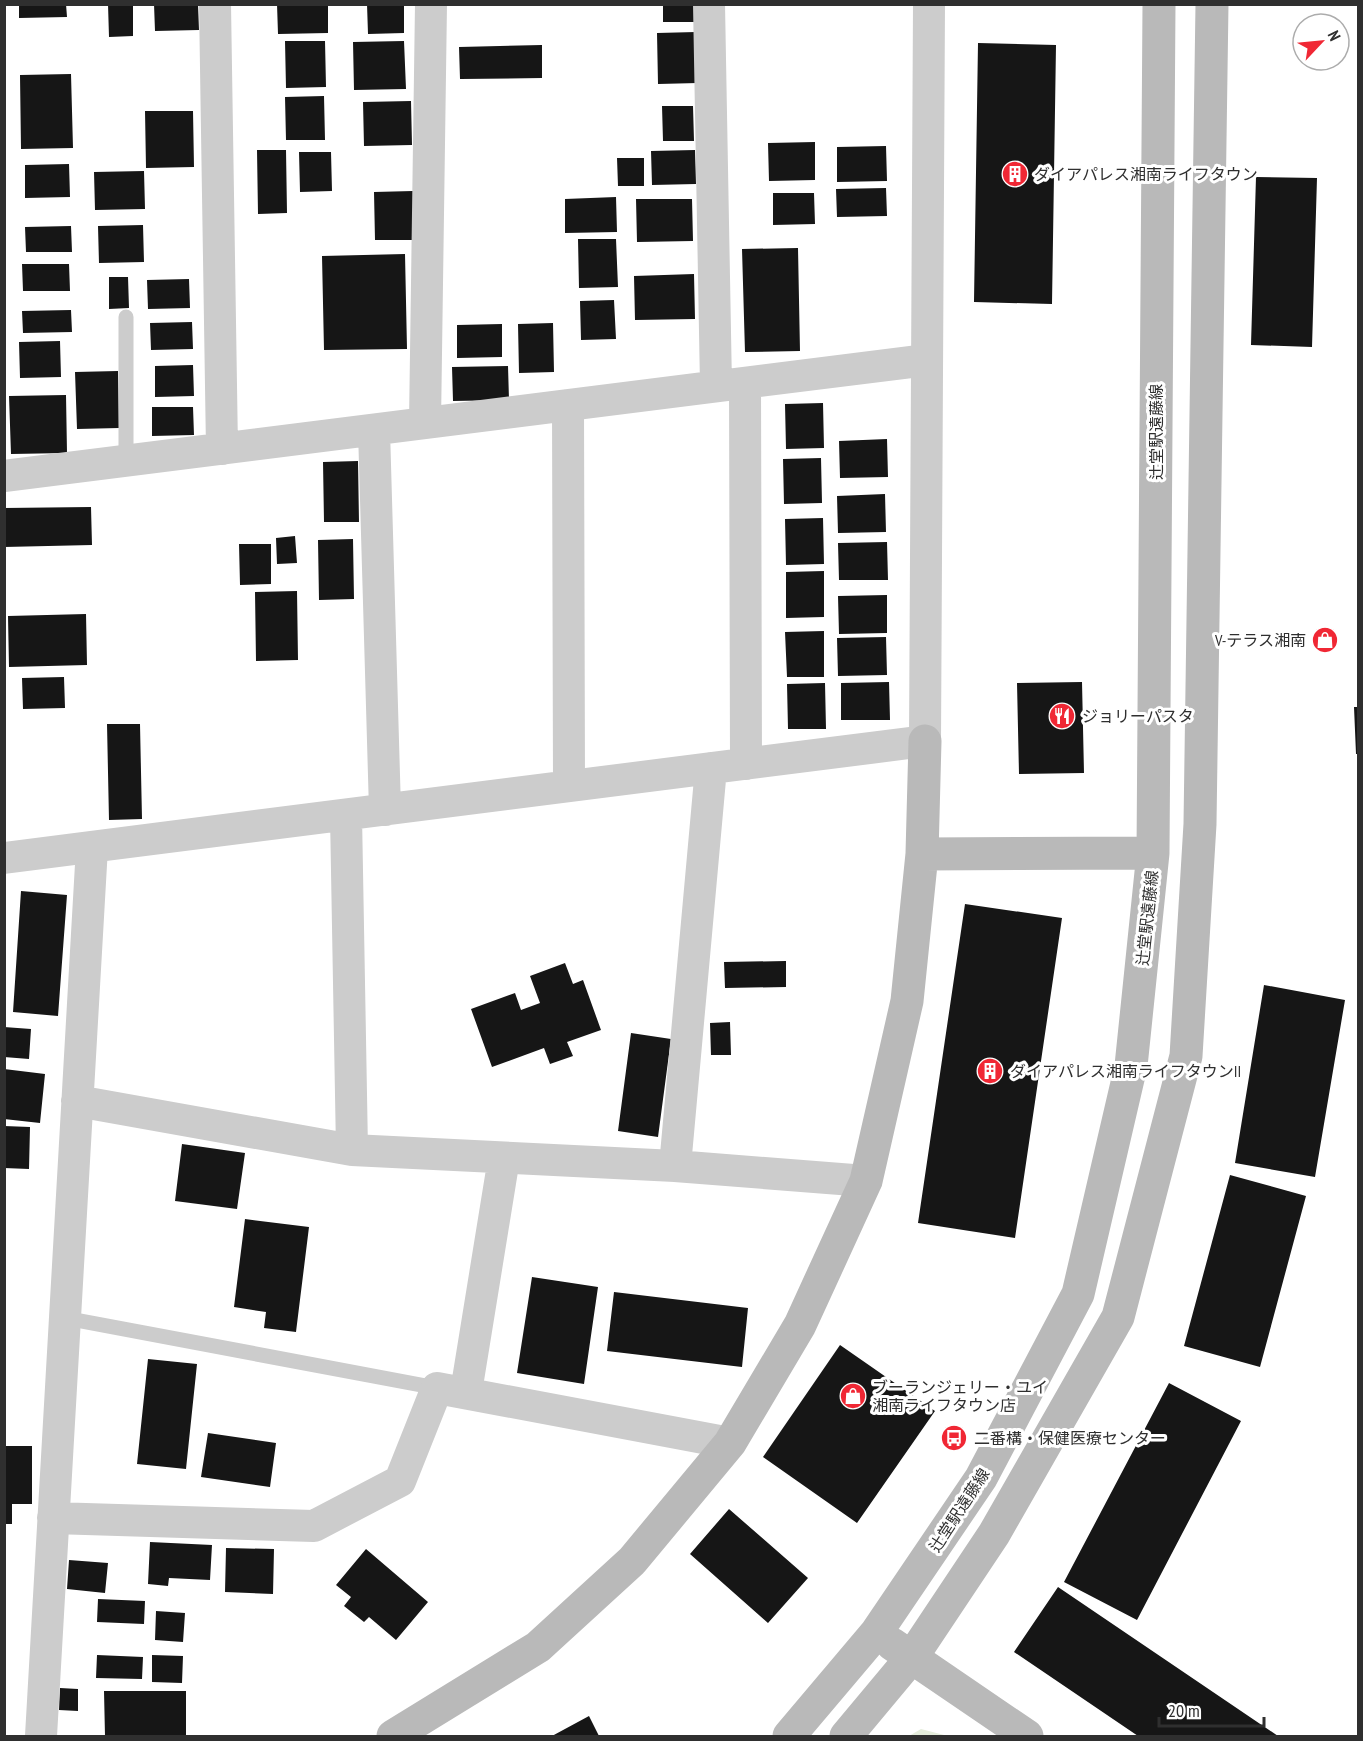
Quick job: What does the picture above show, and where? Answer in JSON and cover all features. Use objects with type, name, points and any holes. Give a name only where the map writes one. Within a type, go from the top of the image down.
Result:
[{"type":"street","points":[[215,4],[222,449]]},
{"type":"street","points":[[425,423],[431,4]]},
{"type":"street","points":[[709,4],[730,385],[746,764]]},
{"type":"street","points":[[393,1737],[538,1647],[632,1561],[730,1443],[800,1325],[866,1181],[908,1001],[922,854],[925,741],[929,4]]},
{"type":"street","name":"辻堂駅遠藤線","points":[[789,1737],[876,1634],[981,1478],[1078,1294],[1131,1066],[1154,853],[1159,4]]},
{"type":"street","points":[[846,1737],[912,1657],[994,1534],[1118,1317],[1186,1056],[1200,824],[1212,4]]},
{"type":"street","points":[[4,476],[927,360]]},
{"type":"street","points":[[568,405],[569,786]]},
{"type":"street","points":[[374,430],[385,810]]},
{"type":"street","points":[[4,858],[925,741]]},
{"type":"street","points":[[675,1166],[711,768]]},
{"type":"street","points":[[346,814],[352,1150]]},
{"type":"street","points":[[41,1737],[92,847]]},
{"type":"street","points":[[922,854],[1154,853]]},
{"type":"street","points":[[77,1101],[352,1150],[675,1166],[866,1181]]},
{"type":"street","points":[[53,1518],[314,1526],[400,1481],[452,1390],[504,1158]]},
{"type":"street","points":[[452,1390],[730,1443]]},
{"type":"street","points":[[876,1634],[1027,1737]]},
{"type":"lane","points":[[126,317],[126,461]]},
{"type":"lane","points":[[65,1318],[452,1390]]},
{"type":"green space","points":[[921,1729],[948,1736],[909,1736]]},
{"type":"building","points":[[19,4],[66,4],[67,17],[19,18]]},
{"type":"building","points":[[108,4],[133,4],[133,36],[109,37]]},
{"type":"building","points":[[154,4],[198,4],[199,30],[155,31]]},
{"type":"building","points":[[277,4],[328,4],[328,33],[278,34]]},
{"type":"building","points":[[367,4],[404,4],[404,33],[368,34]]},
{"type":"building","points":[[663,4],[698,4],[698,22],[663,22]]},
{"type":"building","points":[[696,32],[698,83],[658,84],[657,33]]},
{"type":"building","points":[[285,41],[325,41],[326,87],[286,88]]},
{"type":"building","points":[[404,41],[406,89],[354,90],[353,42]]},
{"type":"building","name":"ダイアパレス湘南ライフタウン","points":[[978,43],[1056,45],[1052,304],[974,302]]},
{"type":"building","points":[[542,45],[542,78],[460,79],[459,47]]},
{"type":"building","points":[[71,74],[73,148],[21,149],[20,75]]},
{"type":"building","points":[[324,96],[325,140],[286,140],[285,97]]},
{"type":"building","points":[[411,101],[412,145],[364,146],[363,102]]},
{"type":"building","points":[[662,106],[693,106],[694,141],[663,141]]},
{"type":"building","points":[[145,111],[193,111],[194,167],[146,168]]},
{"type":"building","points":[[815,142],[815,180],[769,181],[768,143]]},
{"type":"building","points":[[886,146],[887,181],[837,182],[837,147]]},
{"type":"building","points":[[257,150],[286,150],[287,213],[258,214]]},
{"type":"building","points":[[695,150],[696,184],[652,185],[651,151]]},
{"type":"building","points":[[299,152],[331,152],[332,191],[300,192]]},
{"type":"building","points":[[617,158],[644,158],[644,186],[618,186]]},
{"type":"building","points":[[69,164],[70,197],[25,198],[25,165]]},
{"type":"building","points":[[144,171],[145,209],[95,210],[94,172]]},
{"type":"building","points":[[1256,177],[1317,178],[1312,347],[1251,345]]},
{"type":"building","points":[[886,188],[887,216],[837,217],[836,189]]},
{"type":"building","points":[[413,191],[414,240],[375,240],[374,192]]},
{"type":"building","points":[[773,193],[814,193],[815,224],[773,225]]},
{"type":"building","points":[[616,197],[617,232],[565,233],[565,199]]},
{"type":"building","points":[[636,199],[692,199],[693,241],[637,242]]},
{"type":"building","points":[[143,225],[144,262],[99,263],[98,226]]},
{"type":"building","points":[[71,226],[72,252],[26,252],[25,227]]},
{"type":"building","points":[[578,239],[616,239],[618,287],[579,288]]},
{"type":"building","points":[[798,248],[800,351],[745,352],[742,249]]},
{"type":"building","points":[[405,254],[407,349],[324,350],[322,256]]},
{"type":"building","points":[[22,264],[69,264],[70,291],[23,291]]},
{"type":"building","points":[[694,274],[695,319],[635,320],[634,276]]},
{"type":"building","points":[[109,277],[128,277],[129,308],[109,309]]},
{"type":"building","points":[[189,279],[190,308],[148,309],[147,280]]},
{"type":"building","points":[[614,300],[616,339],[581,340],[580,301]]},
{"type":"building","points":[[71,310],[72,332],[23,333],[22,311]]},
{"type":"building","points":[[192,322],[193,349],[151,350],[150,323]]},
{"type":"building","points":[[553,323],[554,372],[519,373],[518,324]]},
{"type":"building","points":[[502,324],[502,357],[457,358],[457,325]]},
{"type":"building","points":[[60,341],[61,377],[20,378],[19,342]]},
{"type":"building","points":[[193,365],[194,396],[155,397],[155,366]]},
{"type":"building","points":[[508,366],[509,400],[453,401],[452,367]]},
{"type":"building","points":[[118,371],[119,428],[77,429],[75,372]]},
{"type":"building","points":[[66,395],[67,453],[11,454],[9,396]]},
{"type":"building","points":[[823,403],[824,448],[786,449],[785,404]]},
{"type":"building","points":[[152,407],[193,407],[194,435],[152,436]]},
{"type":"building","points":[[887,439],[888,477],[840,478],[839,441]]},
{"type":"building","points":[[821,458],[822,503],[784,504],[783,459]]},
{"type":"building","points":[[358,461],[359,522],[324,522],[323,462]]},
{"type":"building","points":[[885,494],[886,532],[838,533],[837,496]]},
{"type":"building","points":[[91,507],[92,545],[4,547],[4,508]]},
{"type":"building","points":[[823,518],[824,564],[786,565],[785,519]]},
{"type":"building","points":[[295,536],[297,563],[277,564],[276,538]]},
{"type":"building","points":[[353,539],[354,599],[319,600],[318,540]]},
{"type":"building","points":[[887,542],[888,580],[839,580],[838,543]]},
{"type":"building","points":[[239,544],[271,544],[271,584],[240,585]]},
{"type":"building","points":[[824,571],[824,617],[786,618],[786,572]]},
{"type":"building","points":[[297,591],[298,660],[256,661],[255,592]]},
{"type":"building","points":[[887,595],[887,633],[839,634],[838,596]]},
{"type":"building","points":[[86,614],[87,665],[9,667],[8,616]]},
{"type":"building","points":[[824,631],[824,677],[787,677],[785,632]]},
{"type":"building","points":[[886,637],[887,675],[838,676],[837,638]]},
{"type":"building","points":[[64,677],[65,708],[23,709],[22,678]]},
{"type":"building","points":[[889,682],[890,720],[841,720],[841,683]]},
{"type":"building","points":[[1082,682],[1084,773],[1019,774],[1017,683]]},
{"type":"building","points":[[825,683],[826,729],[788,729],[787,684]]},
{"type":"building","points":[[1354,707],[1358,707],[1358,754],[1356,754]]},
{"type":"building","points":[[107,724],[140,724],[142,819],[109,820]]},
{"type":"building","points":[[21,891],[67,895],[58,1016],[13,1012]]},
{"type":"building","name":"ダイアパレス湘南ライフタウンII","points":[[965,904],[1062,918],[1015,1238],[918,1223]]},
{"type":"building","points":[[786,961],[786,987],[725,988],[724,962]]},
{"type":"building","points":[[565,963],[573,984],[583,980],[601,1030],[567,1042],[573,1056],[550,1064],[544,1048],[492,1067],[471,1009],[515,993],[521,1010],[540,1003],[530,976]]},
{"type":"building","points":[[1264,985],[1345,1000],[1315,1177],[1235,1163]]},
{"type":"building","points":[[730,1022],[731,1055],[711,1055],[710,1023]]},
{"type":"building","points":[[4,1027],[31,1029],[29,1059],[4,1057]]},
{"type":"building","points":[[631,1033],[671,1039],[658,1137],[618,1131]]},
{"type":"building","points":[[4,1069],[45,1074],[40,1123],[4,1119]]},
{"type":"building","points":[[4,1126],[30,1127],[29,1169],[4,1168]]},
{"type":"building","points":[[182,1144],[245,1153],[237,1209],[175,1201]]},
{"type":"building","points":[[1230,1175],[1306,1196],[1260,1367],[1184,1346]]},
{"type":"building","points":[[245,1219],[309,1227],[296,1332],[264,1328],[266,1312],[234,1307]]},
{"type":"building","points":[[532,1277],[598,1287],[584,1384],[517,1373]]},
{"type":"building","points":[[614,1292],[748,1308],[742,1367],[607,1351]]},
{"type":"building","points":[[840,1345],[935,1411],[857,1523],[763,1457]]},
{"type":"building","points":[[148,1359],[197,1364],[186,1469],[137,1464]]},
{"type":"building","points":[[1169,1383],[1241,1421],[1137,1620],[1064,1582]]},
{"type":"building","points":[[208,1433],[276,1443],[270,1487],[201,1477]]},
{"type":"building","points":[[4,1446],[32,1446],[32,1504],[12,1504],[12,1524],[4,1524]]},
{"type":"building","points":[[729,1509],[808,1578],[768,1623],[690,1554]]},
{"type":"building","points":[[150,1542],[212,1545],[210,1580],[169,1578],[168,1586],[148,1584]]},
{"type":"building","points":[[226,1548],[274,1549],[273,1594],[225,1592]]},
{"type":"building","points":[[366,1549],[428,1602],[396,1640],[369,1617],[364,1622],[344,1606],[351,1597],[336,1585]]},
{"type":"building","points":[[69,1560],[108,1563],[105,1593],[67,1589]]},
{"type":"building","points":[[1058,1587],[1278,1736],[1138,1736],[1014,1652]]},
{"type":"building","points":[[98,1599],[145,1601],[144,1624],[97,1622]]},
{"type":"building","points":[[156,1611],[185,1613],[183,1642],[155,1640]]},
{"type":"building","points":[[97,1655],[143,1657],[142,1679],[96,1678]]},
{"type":"building","points":[[152,1655],[183,1656],[182,1683],[152,1682]]},
{"type":"building","points":[[60,1688],[78,1689],[78,1711],[59,1710]]},
{"type":"building","points":[[104,1691],[186,1691],[186,1736],[105,1736]]},
{"type":"building","points":[[589,1716],[599,1736],[552,1736]]},
{"type":"place","name":"ダイアパレス湘南ライフタウン","points":[[1015,174]]},
{"type":"place","name":"V-テラス湘南","points":[[1325,640]]},
{"type":"place","name":"ジョリーパスタ","points":[[1062,716]]},
{"type":"place","name":"ダイアパレス湘南ライフタウンII","points":[[990,1071]]},
{"type":"place","name":"ブーランジェリー・ユイ 湘南ライフタウン店","points":[[853,1396]]},
{"type":"place","name":"二番構・保健医療センター","points":[[954,1438]]}]
